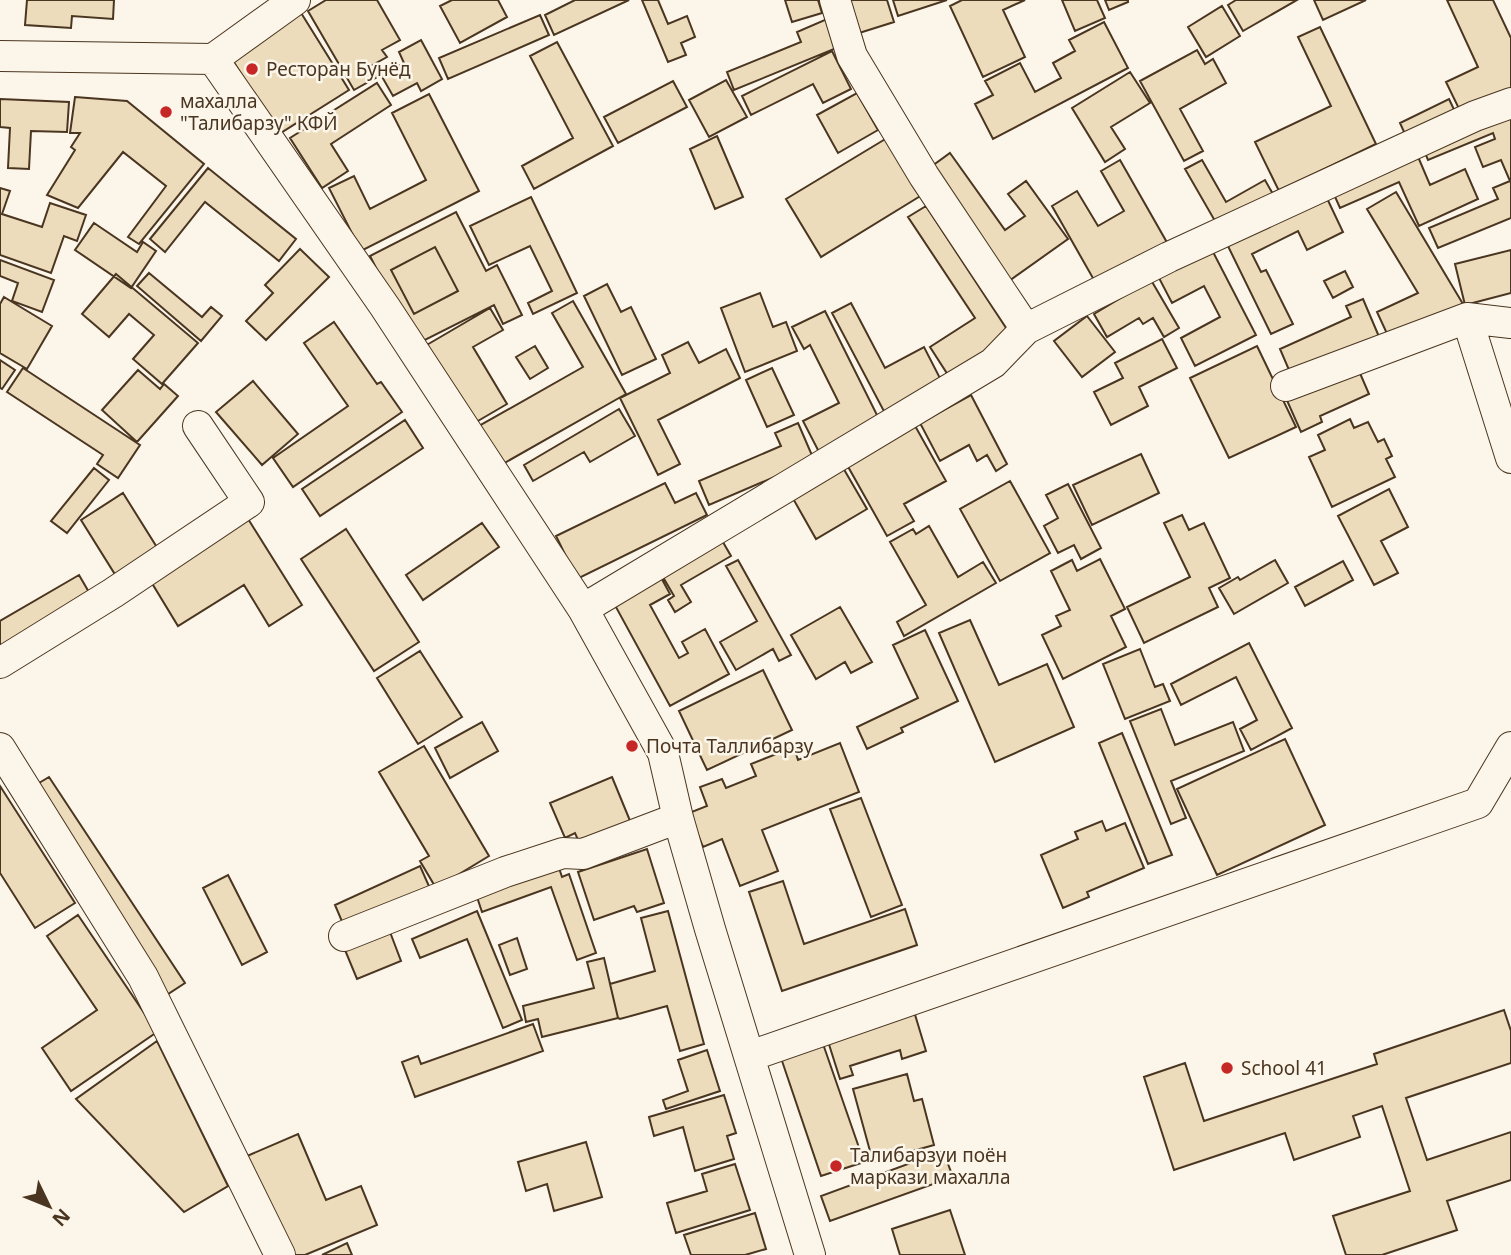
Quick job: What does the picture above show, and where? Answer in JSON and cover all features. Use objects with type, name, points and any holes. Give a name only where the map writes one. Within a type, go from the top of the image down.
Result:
[{"type":"street","points":[[0,56],[213,59],[295,0]]},
{"type":"street","points":[[835,0],[852,56],[924,176],[1026,329]]},
{"type":"street","points":[[213,59],[385,307],[583,609],[663,752],[678,818],[810,1255]]},
{"type":"street","points":[[583,609],[993,363],[1026,329],[1169,257],[1475,116],[1511,103]]},
{"type":"street","points":[[1286,386],[1467,318],[1511,323]]},
{"type":"street","points":[[1467,318],[1511,458]]},
{"type":"street","points":[[0,663],[113,593],[248,502],[198,426]]},
{"type":"street","points":[[750,1056],[1478,803],[1511,747]]},
{"type":"street","points":[[0,748],[143,977],[280,1255]]},
{"type":"street","points":[[344,936],[505,872],[563,853],[583,854],[678,818]]},
{"type":"building","points":[[27,0],[114,0],[113,19],[72,16],[71,28],[25,25]]},
{"type":"building","points":[[326,0],[377,0],[400,40],[382,50],[387,57],[371,66],[377,77],[354,90],[308,11]]},
{"type":"building","points":[[452,0],[498,0],[507,17],[460,43],[440,6]]},
{"type":"building","points":[[575,0],[629,0],[554,35],[545,15]]},
{"type":"building","points":[[642,0],[658,0],[668,24],[687,16],[695,37],[681,43],[686,55],[668,62]]},
{"type":"building","points":[[785,0],[818,0],[822,13],[792,22]]},
{"type":"building","points":[[845,0],[887,0],[894,22],[856,34]]},
{"type":"building","points":[[893,0],[947,0],[898,16]]},
{"type":"building","points":[[962,0],[1025,0],[1003,10],[1025,57],[983,77],[950,6]]},
{"type":"building","points":[[1062,0],[1097,0],[1105,18],[1075,31]]},
{"type":"building","points":[[1105,0],[1128,0],[1128,2],[1109,10]]},
{"type":"building","points":[[1236,0],[1297,0],[1243,31],[1228,5]]},
{"type":"building","points":[[1314,0],[1366,0],[1323,20]]},
{"type":"building","points":[[1447,0],[1493,0],[1511,38],[1511,94],[1463,117],[1446,82],[1478,67]]},
{"type":"building","points":[[1222,6],[1240,36],[1206,57],[1188,27]]},
{"type":"building","points":[[298,8],[349,90],[279,134],[228,53]]},
{"type":"building","points":[[540,15],[549,35],[448,79],[439,58]]},
{"type":"building","points":[[827,19],[839,47],[734,90],[727,72],[801,42],[797,32]]},
{"type":"building","points":[[1104,22],[1128,68],[993,139],[975,104],[993,95],[985,81],[1020,63],[1035,92],[1061,78],[1053,63],[1075,51],[1069,40]]},
{"type":"building","points":[[1320,27],[1376,144],[1279,191],[1255,142],[1331,106],[1298,37]]},
{"type":"building","points":[[421,40],[442,79],[421,91],[417,83],[393,96],[381,75],[404,63],[399,52]]},
{"type":"building","points":[[557,42],[613,146],[534,189],[522,166],[573,138],[530,56]]},
{"type":"building","points":[[1197,50],[1205,64],[1213,59],[1226,83],[1180,109],[1203,151],[1184,161],[1140,81]]},
{"type":"building","points":[[832,51],[851,89],[823,103],[813,84],[751,115],[742,96]]},
{"type":"building","points":[[1130,72],[1150,103],[1111,127],[1125,149],[1105,162],[1072,108]]},
{"type":"building","points":[[726,80],[747,117],[709,137],[689,100]]},
{"type":"building","points":[[673,81],[687,107],[618,143],[604,117]]},
{"type":"building","points":[[377,83],[391,105],[331,144],[348,171],[322,188],[290,138]]},
{"type":"building","points":[[857,93],[878,130],[838,153],[817,115]]},
{"type":"building","points":[[429,94],[479,191],[361,251],[329,188],[354,176],[370,209],[426,180],[392,113]]},
{"type":"building","points":[[75,97],[127,101],[204,164],[139,244],[128,237],[166,186],[123,152],[78,208],[47,195],[75,150],[71,147],[80,133],[70,133]]},
{"type":"building","points":[[0,99],[69,102],[67,132],[31,131],[29,169],[8,168],[10,128],[0,127]]},
{"type":"building","points":[[1449,99],[1458,118],[1408,141],[1400,123]]},
{"type":"building","points":[[1511,111],[1511,218],[1438,248],[1429,228],[1498,199],[1493,188],[1510,181],[1501,160],[1483,167],[1475,147],[1495,139],[1493,133],[1428,160],[1423,148]]},
{"type":"building","points":[[717,136],[743,197],[715,209],[690,149]]},
{"type":"building","points":[[887,138],[922,195],[821,257],[786,199]]},
{"type":"building","points":[[1416,152],[1430,185],[1465,169],[1478,199],[1419,226],[1399,182],[1340,208],[1332,190]]},
{"type":"building","points":[[950,153],[1005,230],[1025,216],[1008,194],[1026,181],[1068,239],[1009,281],[928,169]]},
{"type":"building","points":[[1120,160],[1169,246],[1098,287],[1052,206],[1077,191],[1098,226],[1124,211],[1101,171]]},
{"type":"building","points":[[1202,160],[1226,202],[1265,180],[1274,196],[1219,228],[1185,169]]},
{"type":"building","points":[[208,168],[296,239],[279,261],[205,202],[165,252],[150,239]]},
{"type":"building","points":[[0,188],[10,191],[2,214],[42,227],[50,203],[86,215],[77,241],[64,236],[51,273],[0,255]]},
{"type":"building","points":[[1324,192],[1343,232],[1307,250],[1298,231],[1252,254],[1261,272],[1266,270],[1293,324],[1271,334],[1225,240]]},
{"type":"building","points":[[1396,192],[1463,304],[1389,338],[1377,312],[1418,293],[1367,209]]},
{"type":"building","points":[[531,197],[577,293],[533,314],[528,303],[552,291],[530,246],[489,265],[470,226]]},
{"type":"building","points":[[926,206],[1012,337],[950,378],[930,347],[975,318],[908,217]]},
{"type":"building","points":[[456,212],[486,271],[497,265],[522,315],[503,324],[494,305],[415,345],[370,256]]},
{"type":"building","points":[[94,223],[137,252],[143,242],[156,251],[131,288],[75,250]]},
{"type":"building","points":[[435,247],[458,291],[414,314],[391,270]]},
{"type":"building","points":[[300,249],[329,277],[266,340],[246,321],[273,293],[265,285]]},
{"type":"building","points":[[1212,250],[1256,335],[1195,366],[1181,338],[1220,317],[1204,286],[1172,303],[1159,278]]},
{"type":"building","points":[[1511,250],[1511,293],[1465,305],[1455,264]]},
{"type":"building","points":[[0,260],[54,280],[42,312],[12,301],[18,283],[0,276]]},
{"type":"building","points":[[1345,271],[1353,287],[1333,298],[1324,281]]},
{"type":"building","points":[[149,273],[202,317],[211,307],[222,316],[201,341],[137,286]]},
{"type":"building","points":[[116,274],[198,343],[162,384],[133,359],[154,335],[129,314],[109,337],[82,314]]},
{"type":"building","points":[[1151,280],[1179,328],[1164,337],[1153,318],[1143,324],[1139,318],[1107,337],[1094,314]]},
{"type":"building","points":[[607,284],[621,312],[631,307],[656,359],[622,375],[584,296]]},
{"type":"building","points":[[760,293],[773,327],[786,322],[797,351],[745,372],[721,308]]},
{"type":"building","points":[[4,297],[52,326],[27,369],[0,353],[0,304]]},
{"type":"building","points":[[1363,299],[1380,339],[1292,377],[1280,349],[1351,317],[1346,306]]},
{"type":"building","points":[[573,301],[626,394],[501,465],[479,426],[583,367],[552,313]]},
{"type":"building","points":[[851,303],[885,368],[924,347],[944,386],[887,417],[832,313]]},
{"type":"building","points":[[490,308],[503,330],[473,347],[507,404],[471,425],[425,346]]},
{"type":"building","points":[[825,311],[880,421],[819,452],[803,421],[839,403],[810,345],[804,349],[792,327]]},
{"type":"building","points":[[1087,316],[1115,352],[1082,377],[1054,341]]},
{"type":"building","points":[[334,322],[377,384],[381,382],[402,412],[293,487],[273,458],[348,406],[304,343]]},
{"type":"building","points":[[1162,339],[1177,368],[1139,387],[1148,406],[1111,425],[1094,392],[1123,378],[1115,363]]},
{"type":"building","points":[[688,342],[699,363],[726,349],[740,378],[658,420],[680,464],[658,475],[620,398],[670,373],[662,355]]},
{"type":"building","points":[[535,346],[548,368],[530,379],[516,357]]},
{"type":"building","points":[[1257,346],[1296,427],[1229,458],[1190,378]]},
{"type":"building","points":[[0,360],[15,370],[2,389],[0,388]]},
{"type":"building","points":[[1356,364],[1369,394],[1320,416],[1322,422],[1301,432],[1285,396]]},
{"type":"building","points":[[23,368],[140,445],[118,478],[97,464],[103,455],[7,392]]},
{"type":"building","points":[[772,368],[794,415],[767,427],[746,380]]},
{"type":"building","points":[[138,370],[160,389],[164,384],[178,396],[137,442],[102,410]]},
{"type":"building","points":[[253,381],[298,434],[262,465],[216,412]]},
{"type":"building","points":[[971,395],[1007,464],[996,471],[987,455],[977,461],[969,445],[940,461],[920,423]]},
{"type":"building","points":[[619,409],[635,436],[590,462],[584,452],[533,481],[524,465]]},
{"type":"building","points":[[1350,419],[1354,428],[1368,422],[1378,442],[1384,439],[1392,456],[1386,459],[1395,477],[1332,507],[1309,457],[1325,450],[1318,435]]},
{"type":"building","points":[[405,420],[423,448],[320,516],[302,489]]},
{"type":"building","points":[[798,423],[814,460],[709,505],[699,481],[781,446],[775,433]]},
{"type":"building","points":[[914,424],[946,481],[904,504],[914,521],[887,536],[846,463]]},
{"type":"building","points":[[1141,454],[1159,493],[1092,525],[1073,485]]},
{"type":"building","points":[[842,466],[867,509],[816,539],[791,495]]},
{"type":"building","points":[[94,468],[109,480],[67,533],[51,521]]},
{"type":"building","points":[[1010,481],[1050,553],[1000,581],[960,509]]},
{"type":"building","points":[[665,483],[675,503],[696,493],[707,515],[577,579],[556,536]]},
{"type":"building","points":[[1068,484],[1101,548],[1081,559],[1074,545],[1058,553],[1044,526],[1058,518],[1046,495]]},
{"type":"building","points":[[1389,489],[1408,527],[1381,541],[1398,573],[1374,585],[1338,516]]},
{"type":"building","points":[[123,493],[158,549],[116,576],[81,520]]},
{"type":"building","points":[[245,514],[302,605],[269,626],[244,585],[178,626],[147,575]]},
{"type":"building","points":[[1182,515],[1189,530],[1204,523],[1230,578],[1209,588],[1218,607],[1144,643],[1127,607],[1190,577],[1164,523]]},
{"type":"building","points":[[482,523],[499,547],[423,600],[406,575]]},
{"type":"building","points":[[929,526],[958,577],[983,562],[996,583],[904,636],[897,622],[926,605],[890,542],[913,529],[916,534]]},
{"type":"building","points":[[346,529],[419,642],[374,671],[301,559]]},
{"type":"building","points":[[720,537],[731,556],[681,585],[691,602],[675,612],[668,600],[674,596],[660,572]]},
{"type":"building","points":[[1100,559],[1125,609],[1111,616],[1126,647],[1063,679],[1042,635],[1061,626],[1056,616],[1070,610],[1051,571],[1072,560],[1077,571]]},
{"type":"building","points":[[738,560],[791,655],[779,661],[773,649],[736,670],[720,642],[757,621],[726,566]]},
{"type":"building","points":[[1275,560],[1288,583],[1234,614],[1219,588],[1238,577],[1240,580]]},
{"type":"building","points":[[1343,561],[1353,580],[1305,606],[1295,587]]},
{"type":"building","points":[[658,572],[670,594],[650,605],[679,658],[688,653],[682,642],[705,629],[729,674],[670,706],[611,598]]},
{"type":"building","points":[[79,575],[90,594],[0,646],[0,621]]},
{"type":"building","points":[[840,607],[872,662],[851,673],[845,662],[816,679],[791,635]]},
{"type":"building","points":[[970,620],[999,685],[1047,664],[1074,727],[995,762],[939,633]]},
{"type":"building","points":[[925,630],[958,701],[901,728],[903,732],[867,749],[857,727],[918,698],[893,645]]},
{"type":"building","points":[[1249,643],[1292,728],[1251,750],[1240,729],[1257,720],[1236,677],[1181,705],[1171,684]]},
{"type":"building","points":[[1140,649],[1155,687],[1163,684],[1170,701],[1125,719],[1103,664]]},
{"type":"building","points":[[420,651],[462,717],[418,744],[377,678]]},
{"type":"building","points":[[763,670],[792,730],[707,770],[679,711]]},
{"type":"building","points":[[1161,709],[1175,745],[1233,722],[1244,751],[1171,781],[1186,818],[1171,824],[1130,721]]},
{"type":"building","points":[[482,722],[498,751],[450,778],[435,748]]},
{"type":"building","points":[[1122,733],[1172,855],[1148,864],[1099,743]]},
{"type":"building","points":[[1285,739],[1325,825],[1217,875],[1177,789]]},
{"type":"building","points":[[840,743],[859,792],[762,830],[778,871],[740,886],[722,839],[703,847],[689,813],[707,806],[700,787],[722,779],[726,788],[756,776],[751,764],[794,747],[798,760]]},
{"type":"building","points":[[424,746],[489,856],[436,888],[420,861],[429,856],[379,772]]},
{"type":"building","points":[[49,777],[185,983],[165,996],[29,789]]},
{"type":"building","points":[[612,777],[633,828],[582,849],[575,833],[565,838],[550,803]]},
{"type":"building","points":[[0,786],[75,903],[35,928],[0,873]]},
{"type":"building","points":[[861,798],[902,905],[871,917],[830,809]]},
{"type":"building","points":[[1102,821],[1106,831],[1125,823],[1144,868],[1087,892],[1089,897],[1063,908],[1041,855],[1078,839],[1075,832]]},
{"type":"building","points":[[647,849],[664,903],[637,912],[634,906],[594,920],[578,872]]},
{"type":"building","points":[[558,865],[562,877],[569,874],[596,953],[577,960],[551,887],[482,912],[476,894]]},
{"type":"building","points":[[420,866],[432,893],[346,931],[335,905]]},
{"type":"building","points":[[228,875],[267,952],[242,965],[203,888]]},
{"type":"building","points":[[783,881],[804,944],[905,909],[917,945],[782,991],[749,892]]},
{"type":"building","points":[[477,911],[522,1020],[503,1028],[467,939],[420,958],[412,939]]},
{"type":"building","points":[[668,911],[704,1044],[680,1051],[667,1006],[620,1019],[610,984],[655,971],[641,918]]},
{"type":"building","points":[[78,915],[157,1032],[71,1091],[42,1048],[97,1010],[47,936]]},
{"type":"building","points":[[390,932],[401,961],[357,979],[345,950]]},
{"type":"building","points":[[517,938],[527,969],[510,975],[499,945]]},
{"type":"building","points":[[604,958],[618,1018],[542,1037],[538,1019],[526,1022],[523,1006],[594,988],[587,962]]},
{"type":"building","points":[[913,1008],[926,1051],[902,1059],[900,1050],[850,1066],[853,1075],[840,1079],[826,1035]]},
{"type":"building","points":[[1504,1010],[1511,1031],[1511,1063],[1406,1098],[1427,1160],[1511,1132],[1511,1180],[1447,1201],[1457,1230],[1382,1255],[1346,1255],[1333,1216],[1410,1191],[1382,1106],[1353,1116],[1360,1137],[1294,1160],[1285,1133],[1174,1170],[1144,1077],[1185,1063],[1204,1121],[1377,1064],[1374,1054]]},
{"type":"building","points":[[533,1024],[543,1051],[415,1097],[402,1062],[418,1056],[421,1064]]},
{"type":"building","points":[[157,1041],[228,1186],[184,1212],[76,1099]]},
{"type":"building","points":[[822,1041],[864,1162],[821,1176],[780,1055]]},
{"type":"building","points":[[707,1050],[720,1091],[666,1109],[663,1100],[688,1091],[678,1060]]},
{"type":"building","points":[[907,1074],[914,1101],[922,1099],[934,1145],[873,1162],[853,1089]]},
{"type":"building","points":[[724,1095],[736,1133],[727,1136],[734,1159],[695,1171],[683,1127],[654,1136],[649,1117]]},
{"type":"building","points":[[298,1134],[326,1200],[361,1186],[377,1225],[305,1255],[288,1255],[247,1156]]},
{"type":"building","points":[[586,1142],[602,1197],[554,1211],[547,1184],[526,1191],[518,1162]]},
{"type":"building","points":[[943,1151],[953,1177],[830,1221],[821,1196]]},
{"type":"building","points":[[735,1164],[750,1210],[676,1233],[667,1203],[707,1191],[702,1174]]},
{"type":"building","points":[[950,1210],[965,1255],[900,1255],[892,1229]]},
{"type":"building","points":[[755,1213],[766,1249],[745,1255],[691,1255],[684,1235]]},
{"type":"building","points":[[347,1243],[352,1255],[322,1255]]},
{"type":"place","name":"Ресторан Бунёд","points":[[252,69]]},
{"type":"place","name":"махалла \"Талибарзу\" КФЙ","points":[[166,112]]},
{"type":"place","name":"Почта Таллибарзу","points":[[632,746]]},
{"type":"place","name":"School 41","points":[[1227,1068]]},
{"type":"place","name":"Талибарзуи поён маркази махалла","points":[[836,1166]]}]
